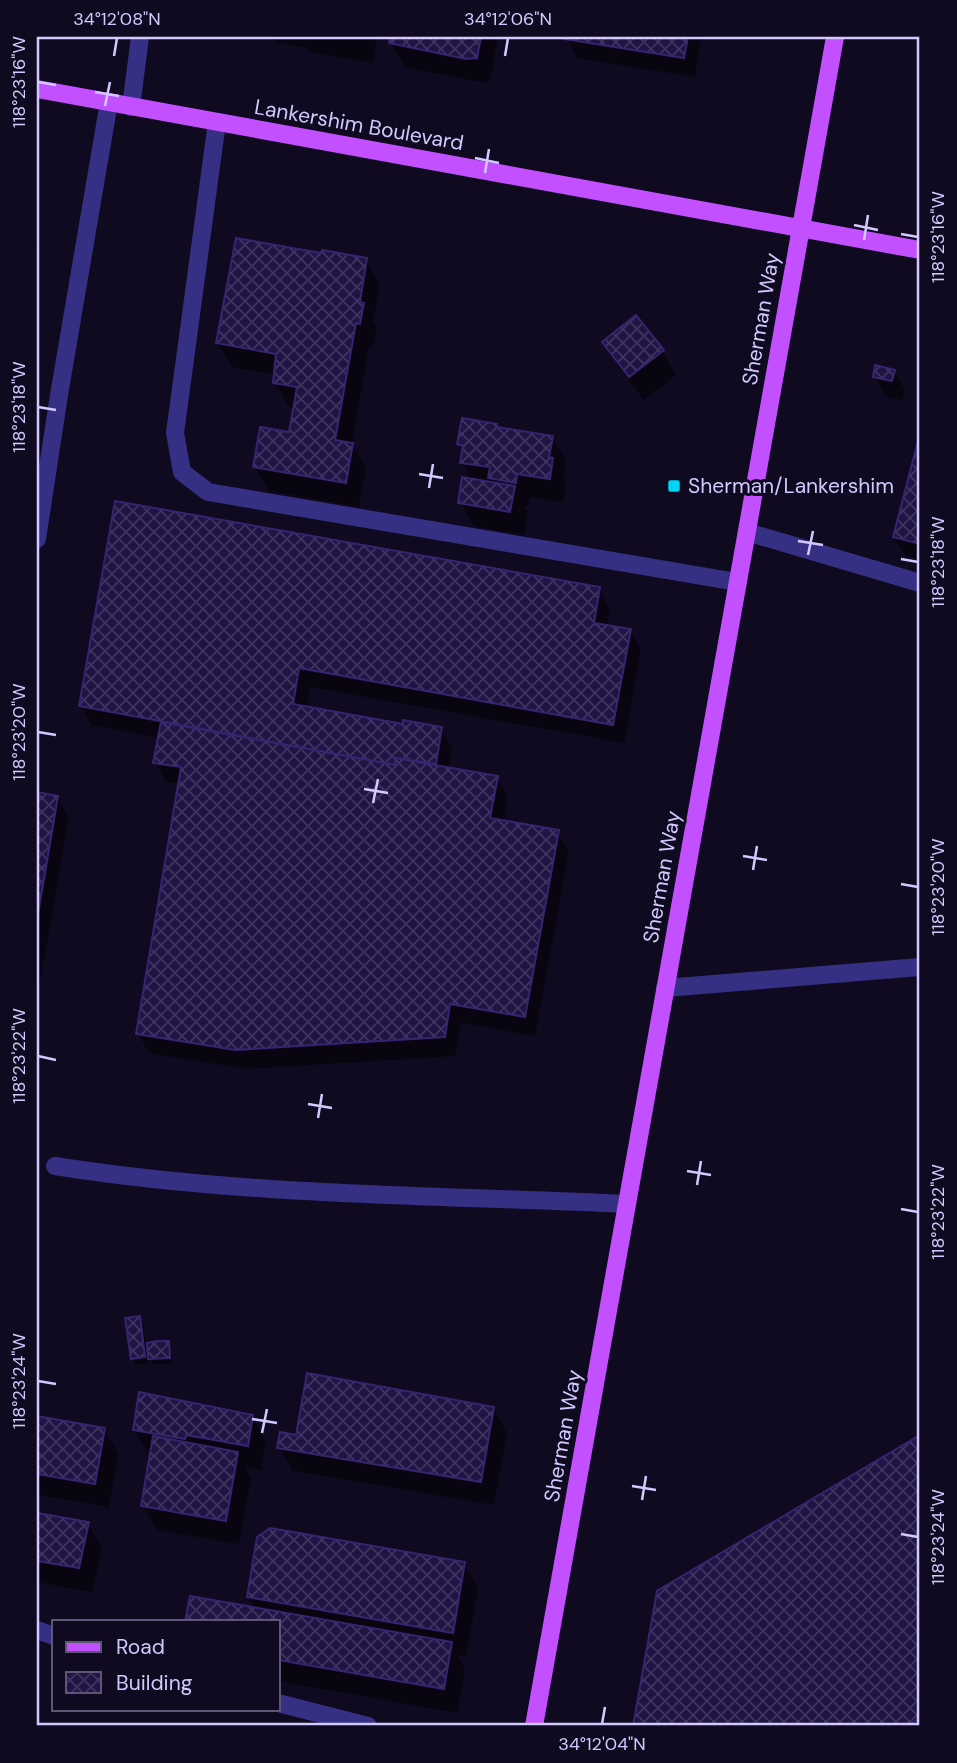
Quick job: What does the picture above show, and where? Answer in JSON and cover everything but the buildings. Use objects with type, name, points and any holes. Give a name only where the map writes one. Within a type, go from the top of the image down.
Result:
[{"type":"main road","name":"Sherman Way","points":[[534,1726],[835,37]]},
{"type":"main road","name":"Lankershim Boulevard","points":[[37,89],[920,250]]},
{"type":"lane","points":[[131,107],[140,37]]},
{"type":"lane","points":[[37,539],[109,102]]},
{"type":"lane","points":[[217,122],[174,433],[183,471],[208,492],[737,582]]},
{"type":"lane","points":[[747,532],[920,583]]},
{"type":"lane","points":[[665,988],[920,967]]},
{"type":"lane","points":[[55,1166],[128,1178],[273,1189],[627,1204]]},
{"type":"lane","points":[[280,1704],[368,1726]]},
{"type":"place","name":"Sherman/Lankershim","points":[[674,486]]}]
